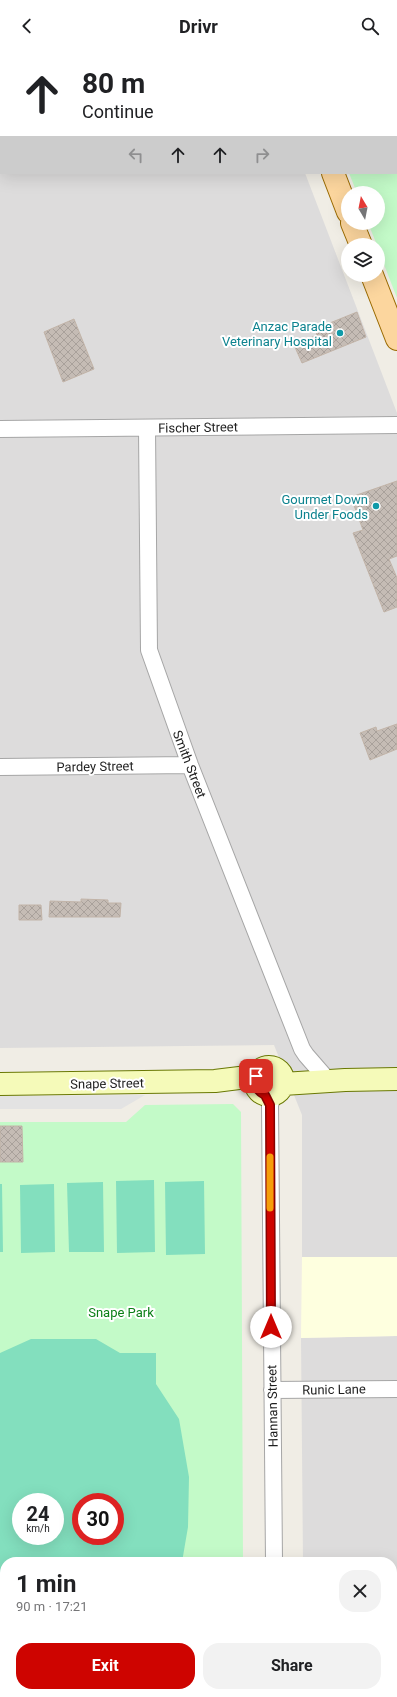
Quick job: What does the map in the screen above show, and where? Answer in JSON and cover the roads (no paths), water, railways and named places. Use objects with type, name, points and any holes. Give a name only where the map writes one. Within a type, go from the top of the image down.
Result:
[{"type":"main road","points":[[333,174],[341,194]]},
{"type":"main road","points":[[375,282],[397,339]]},
{"type":"street","name":"Fischer Street","points":[[0,429],[397,425]]},
{"type":"street","name":"Smith Street","points":[[147,428],[149,650],[190,765],[302,1049],[306,1055],[335,1079]]},
{"type":"street","name":"Pardey Street","points":[[0,767],[190,765]]},
{"type":"street","name":"Snape Street","points":[[0,1084],[215,1081],[269,1088],[335,1079],[397,1079]]},
{"type":"street","name":"Hannan Street","points":[[269,1088],[274,1557]]},
{"type":"street","name":"Runic Lane","points":[[272,1390],[397,1389]]},
{"type":"place","name":"Anzac Parade Veterinary Hospital","points":[[340,333]]},
{"type":"place","name":"Gourmet Down Under Foods","points":[[376,506]]},
{"type":"park label","name":"Snape Park","points":[[121,1312]]}]
